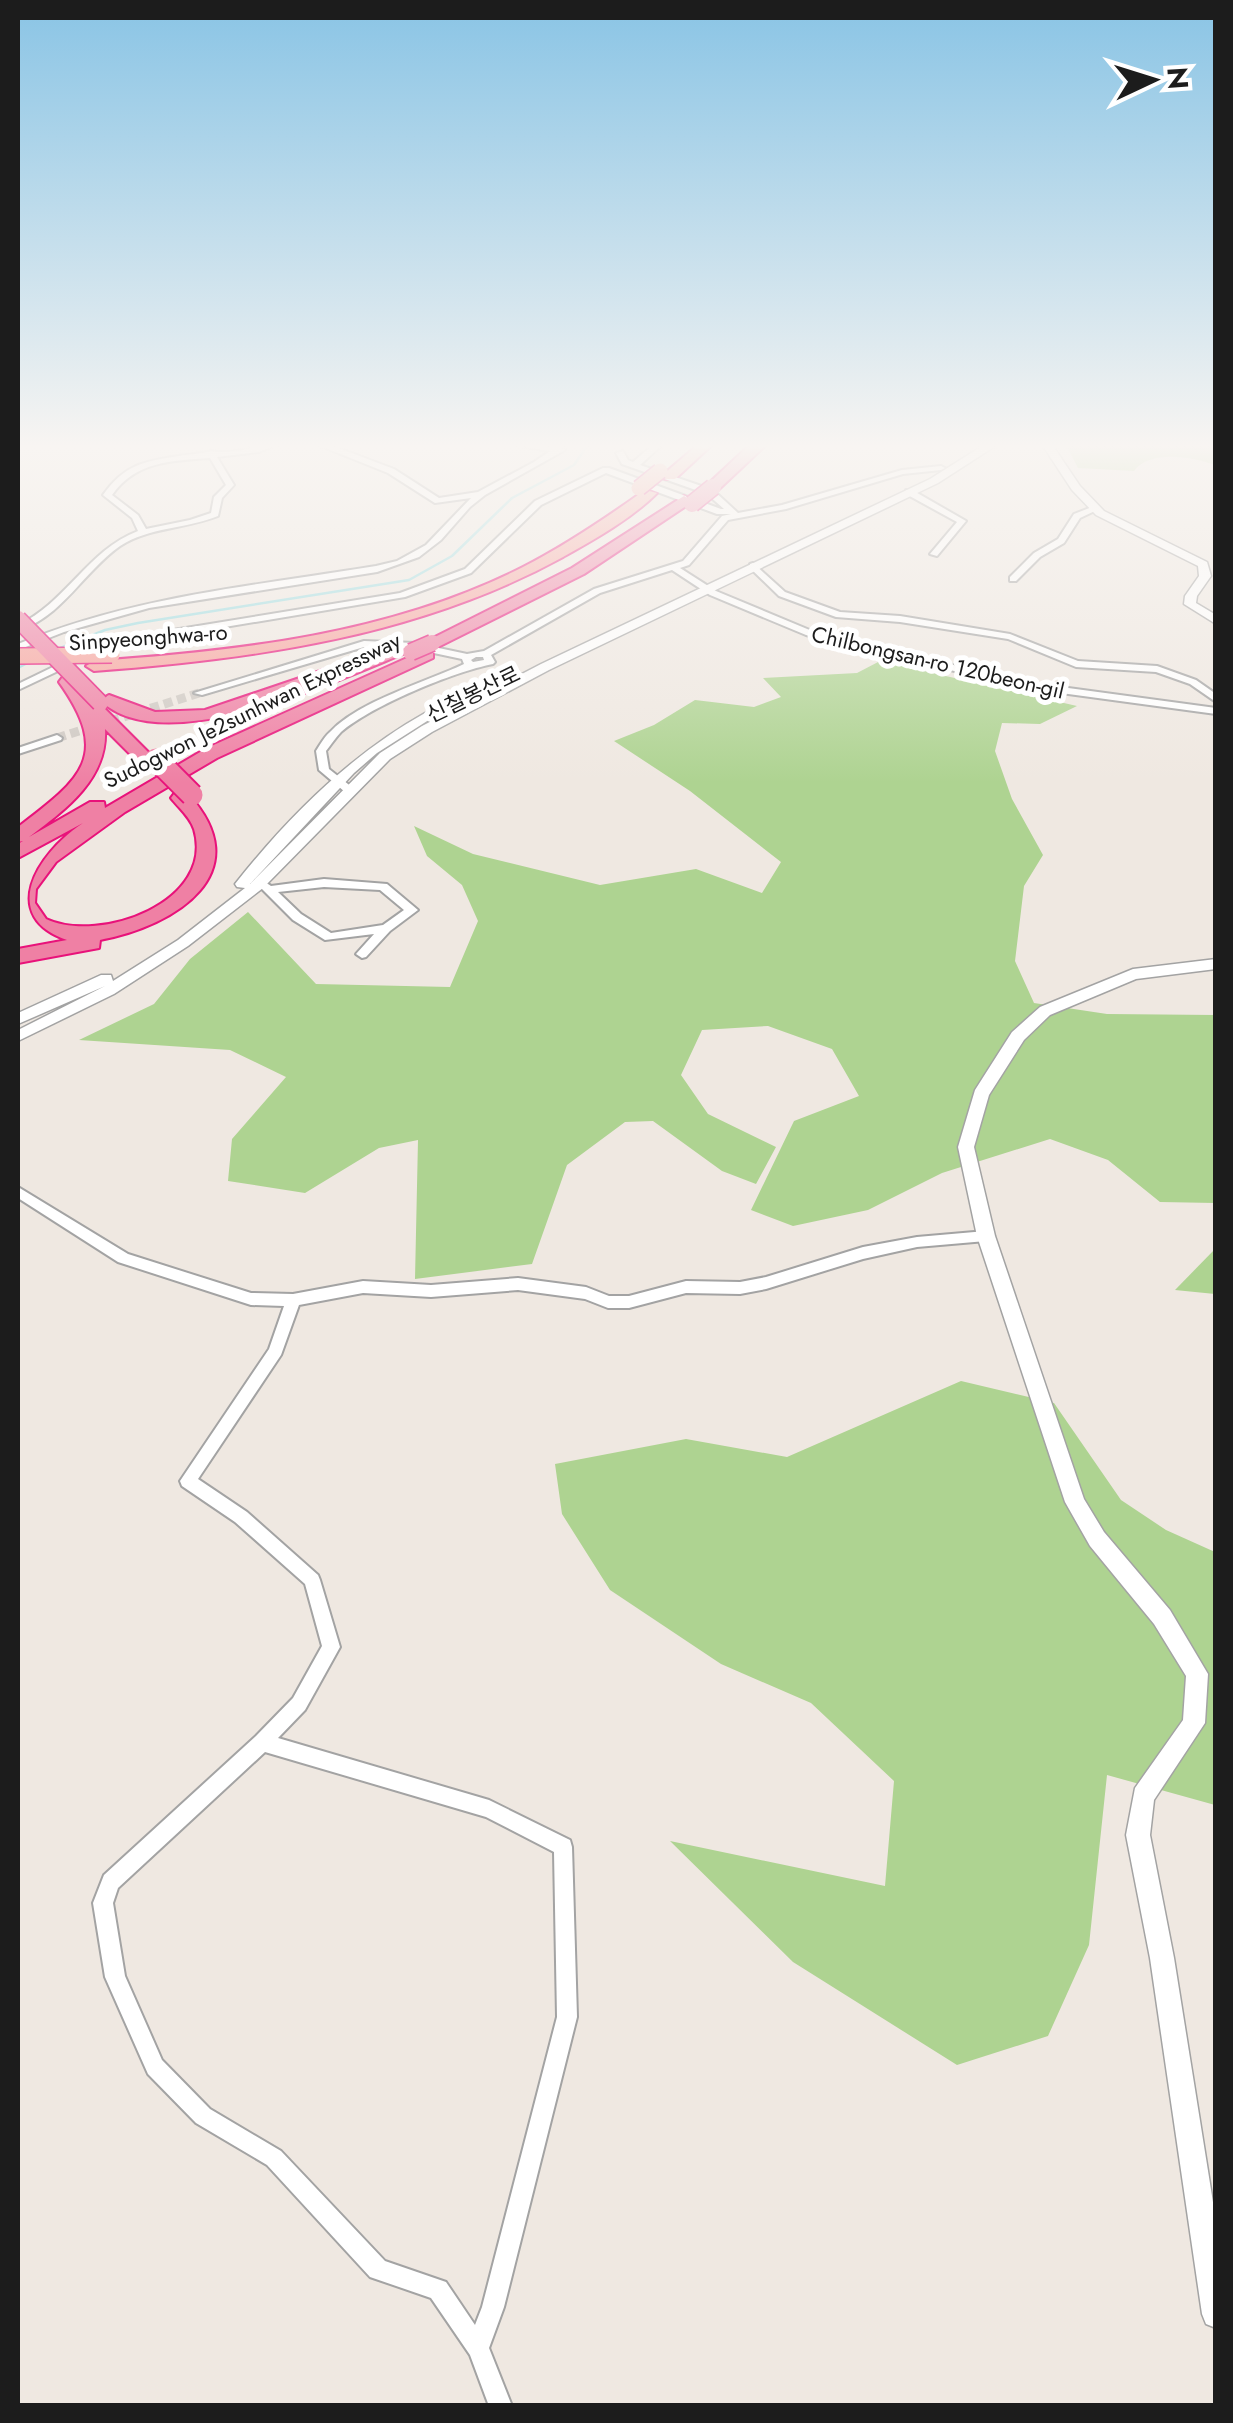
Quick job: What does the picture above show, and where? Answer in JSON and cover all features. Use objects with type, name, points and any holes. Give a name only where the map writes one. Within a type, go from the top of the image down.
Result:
[{"type":"highway","name":"Sinpyeonghwa-ro","points":[[18,656],[177,652],[282,638],[430,600],[534,556]]},
{"type":"highway","name":"Sinpyeonghwa-ro","points":[[18,666],[94,666],[253,651],[318,640],[398,619],[525,573],[554,556]]},
{"type":"highway","name":"Sudogwon Je2sunhwan Expressway","points":[[18,852],[175,763],[521,602],[601,556]]},
{"type":"highway","name":"Sudogwon Je2sunhwan Expressway","points":[[18,865],[103,810],[214,752],[422,647],[520,612],[615,556]]},
{"type":"highway","points":[[18,619],[65,673]]},
{"type":"highway","points":[[18,630],[212,820],[218,840],[216,868],[198,892],[147,928],[18,956]]},
{"type":"highway","points":[[97,704],[144,717],[185,718],[220,713],[422,647]]},
{"type":"highway","points":[[18,836],[67,795],[94,756],[97,704]]},
{"type":"highway","points":[[187,797],[208,846],[208,861],[183,896],[144,920],[102,934],[60,933],[38,925],[26,913],[22,904],[28,884],[49,857],[214,752]]},
{"type":"street","points":[[18,630],[49,614],[92,564],[104,556]]},
{"type":"street","points":[[18,647],[48,632],[116,612],[402,564],[419,556]]},
{"type":"street","points":[[18,688],[93,651],[127,640],[402,595],[440,584],[485,556]]},
{"type":"street","points":[[349,790],[333,782],[320,754],[323,741],[332,732],[364,712],[486,654],[597,591],[674,568],[694,556]]},
{"type":"street","name":"신칠봉산로","points":[[18,1036],[109,990],[266,886],[349,790],[386,756],[427,729],[764,556]]},
{"type":"street","name":"신칠봉산로","points":[[18,1019],[101,982],[195,924],[240,887],[333,782],[390,735],[774,556]]},
{"type":"street","points":[[1013,579],[1036,556]]},
{"type":"street","points":[[1187,556],[1203,564],[1205,576],[1190,596],[1190,604],[1216,621]]},
{"type":"street","points":[[753,566],[782,594],[839,615],[1010,637],[1076,664],[1157,669],[1193,682],[1216,699]]},
{"type":"street","name":"Chilbongsan-ro 120beon-gil","points":[[674,568],[702,587],[795,628],[1042,688],[1216,712]]},
{"type":"street","points":[[199,693],[364,644],[415,646],[469,661]]},
{"type":"street","points":[[18,751],[57,738]]},
{"type":"street","points":[[266,886],[324,883],[387,888],[412,910],[386,928],[362,954]]},
{"type":"street","points":[[266,886],[288,910],[329,936],[386,928]]},
{"type":"street","points":[[1216,964],[1182,965],[1109,981],[1045,1011],[1018,1036],[981,1094],[966,1148],[986,1236],[1075,1502],[1097,1539],[1162,1617],[1197,1674],[1194,1723],[1143,1796],[1138,1834],[1162,1958],[1216,2314]]},
{"type":"street","points":[[18,1192],[122,1258],[251,1299],[293,1300],[363,1287],[431,1291],[518,1284],[586,1293],[608,1302],[630,1302],[686,1287],[740,1288],[766,1283],[863,1253],[917,1242],[986,1236]]},
{"type":"street","points":[[293,1300],[276,1350],[188,1481],[241,1517],[312,1580],[331,1647],[299,1704],[111,1882],[103,1903],[115,1977],[155,2066],[203,2116],[274,2158],[378,2269],[438,2290],[478,2348],[501,2406]]},
{"type":"street","points":[[262,1742],[490,1809],[563,1847],[567,2016],[493,2307],[478,2348]]},
{"type":"green space","points":[[880,661],[1077,706],[1040,724],[1002,723],[995,751],[1012,799],[1043,855],[1024,886],[1015,961],[1034,1003],[1107,1014],[1215,1015],[1215,1203],[1160,1202],[1108,1160],[1050,1139],[942,1173],[868,1210],[793,1226],[751,1210],[794,1121],[859,1096],[832,1049],[768,1026],[702,1030],[681,1075],[708,1114],[776,1147],[756,1184],[722,1171],[653,1121],[625,1122],[567,1165],[532,1264],[415,1279],[418,1140],[379,1148],[305,1193],[228,1181],[232,1139],[286,1077],[230,1050],[79,1040],[154,1004],[190,959],[248,912],[316,984],[450,987],[478,921],[462,885],[427,856],[414,826],[473,854],[600,885],[696,869],[762,893],[781,862],[690,791],[614,741],[654,725],[695,700],[754,707],[781,697],[763,678],[857,673]]},
{"type":"green space","points":[[1215,1249],[1215,1294],[1175,1290]]},
{"type":"green space","points":[[961,1381],[1054,1403],[1121,1500],[1166,1530],[1215,1552],[1215,1805],[1107,1775],[1089,1945],[1048,2036],[957,2065],[793,1962],[670,1841],[885,1886],[894,1781],[811,1703],[721,1664],[610,1590],[562,1514],[555,1464],[686,1439],[787,1457]]},
{"type":"waterway","points":[[58,649],[105,630],[138,623],[409,580],[452,556]]},
{"type":"waterway","points":[[18,668],[31,661]]},
{"type":"tunnel","points":[[57,738],[199,693]]}]
